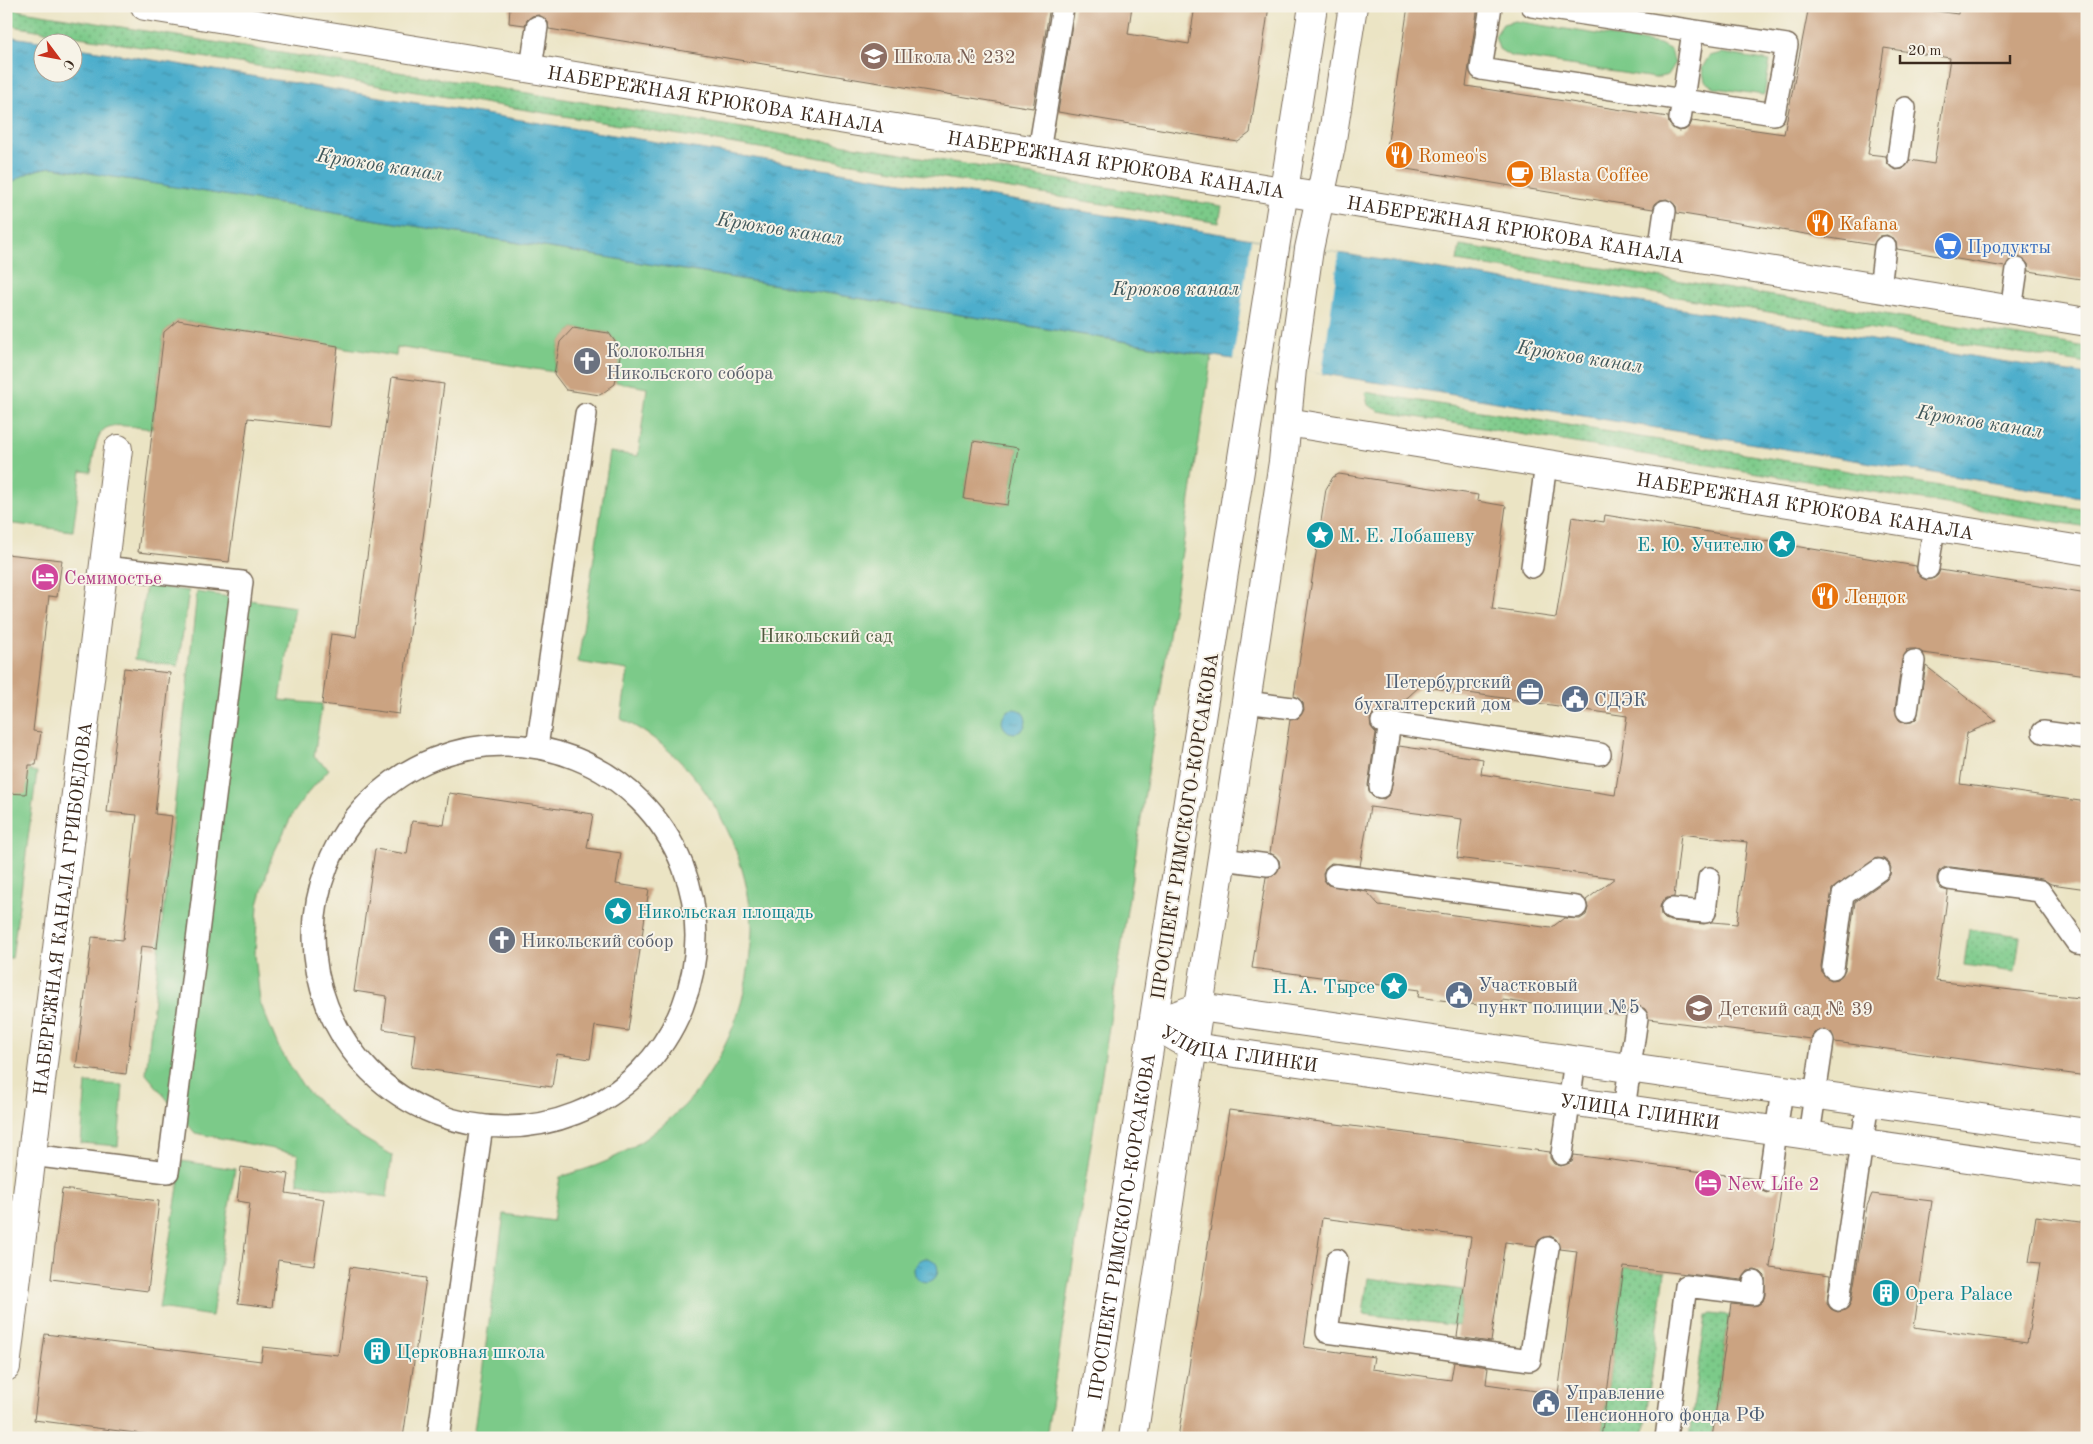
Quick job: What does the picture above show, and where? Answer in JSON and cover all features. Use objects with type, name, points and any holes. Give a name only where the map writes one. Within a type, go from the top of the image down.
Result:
[{"type":"main road","name":"НАБЕРЕЖНАЯ КРЮКОВА КАНАЛА","points":[[145,6],[2087,322]]},
{"type":"main road","points":[[1284,191],[1313,6]]},
{"type":"main road","points":[[1133,1438],[1283,462],[1292,369],[1309,249],[1331,146],[1353,6]]},
{"type":"main road","name":"ПРОСПЕКТ РИМСКОГО-КОРСАКОВА","points":[[1088,1438],[1284,191]]},
{"type":"main road","name":"НАБЕРЕЖНАЯ КРЮКОВА КАНАЛА","points":[[1287,422],[2087,551]]},
{"type":"main road","name":"НАБЕРЕЖНАЯ КАНАЛА ГРИБОЕДОВА","points":[[6,1367],[118,449]]},
{"type":"main road","name":"УЛИЦА ГЛИНКИ","points":[[1153,1024],[1199,1007],[2087,1133]]},
{"type":"main road","name":"УЛИЦА ГЛИНКИ","points":[[1153,1024],[1193,1047],[2087,1175]]},
{"type":"lane","points":[[1039,151],[1063,6]]},
{"type":"lane","points":[[1491,6],[1481,69],[1681,109],[1774,114],[1787,45],[1532,6]]},
{"type":"lane","points":[[531,68],[538,27]]},
{"type":"lane","points":[[1681,109],[1693,31]]},
{"type":"lane","points":[[1898,158],[1905,108]]},
{"type":"lane","points":[[1659,252],[1665,211]]},
{"type":"lane","points":[[1880,288],[1885,247]]},
{"type":"lane","points":[[2011,310],[2017,269]]},
{"type":"lane","points":[[536,747],[586,414]]},
{"type":"lane","points":[[1532,567],[1546,464]]},
{"type":"lane","points":[[1928,568],[1934,527]]},
{"type":"lane","points":[[31,1156],[168,1172],[242,582],[103,567]]},
{"type":"lane","points":[[1907,711],[1914,662]]},
{"type":"lane","points":[[1246,702],[1292,708]]},
{"type":"lane","points":[[1380,786],[1386,722],[1600,754]]},
{"type":"lane","points":[[2043,732],[2087,738]]},
{"type":"lane","points":[[500,744],[536,747],[573,757],[606,773],[636,796],[661,824],[680,857],[691,893],[696,930],[693,972],[684,1003],[667,1037],[644,1067],[616,1092],[584,1111],[548,1122],[511,1127],[482,1126],[437,1115],[403,1098],[375,1077],[349,1047],[330,1015],[318,979],[314,942],[316,904],[326,868],[343,833],[365,806],[394,780],[432,759],[462,749],[500,744]]},
{"type":"lane","points":[[1222,859],[1268,865]]},
{"type":"lane","points":[[1833,968],[1843,895],[1879,870]]},
{"type":"lane","points":[[1335,875],[1576,907]]},
{"type":"lane","points":[[1672,909],[1705,912],[1709,878]]},
{"type":"lane","points":[[1949,879],[2040,891],[2078,943],[2087,944]]},
{"type":"lane","points":[[1624,1109],[1637,1018]]},
{"type":"lane","points":[[1809,1135],[1823,1041]]},
{"type":"lane","points":[[1562,1154],[1575,1060]]},
{"type":"lane","points":[[1769,1181],[1782,1090]]},
{"type":"lane","points":[[1839,1300],[1868,1102]]},
{"type":"lane","points":[[438,1438],[482,1126]]},
{"type":"lane","points":[[1337,1260],[1328,1332],[1530,1360],[1548,1248]]},
{"type":"lane","points":[[1666,1438],[1686,1286],[1753,1294],[1754,1282]]},
{"type":"green space","points":[[8,6],[17,10],[1222,206],[1219,223],[82,37],[82,32],[49,32],[12,26],[6,21]]},
{"type":"green space","points":[[1515,21],[1660,44],[1671,50],[1675,64],[1668,75],[1655,78],[1510,56],[1499,49],[1495,36],[1503,24]]},
{"type":"green space","points":[[1722,53],[1770,61],[1764,95],[1716,88],[1705,81],[1702,68],[1709,56]]},
{"type":"green space","name":"Никольский сад","points":[[52,167],[1212,356],[1046,1438],[473,1438],[504,1214],[553,1221],[560,1177],[589,1168],[628,1150],[657,1130],[684,1106],[696,1093],[724,1047],[742,1002],[747,978],[752,930],[748,895],[740,864],[729,834],[714,805],[674,755],[649,735],[621,719],[628,670],[578,662],[610,452],[638,456],[647,388],[615,382],[621,350],[609,333],[573,328],[560,342],[554,372],[397,347],[396,356],[178,320],[164,332],[152,429],[113,426],[106,428],[100,434],[91,472],[81,471],[73,531],[6,523],[6,187],[22,176]],"holes":[[[974,441],[1018,448],[1008,505],[964,498]]]},
{"type":"green space","points":[[1460,245],[2087,347],[2087,364],[1457,261]]},
{"type":"green space","points":[[1365,392],[2087,510],[2087,527],[1379,411],[1368,405]]},
{"type":"green space","points":[[146,585],[189,591],[178,666],[135,659]]},
{"type":"green space","points":[[197,592],[295,607],[280,700],[322,704],[314,757],[329,769],[292,815],[271,859],[258,905],[255,954],[260,1002],[279,1048],[305,1089],[346,1128],[392,1155],[387,1197],[298,1183],[298,1154],[195,1133],[146,1074]]},
{"type":"green space","points":[[6,767],[37,772],[12,958],[6,958]]},
{"type":"green space","points":[[1969,929],[2020,936],[2015,972],[1964,965]]},
{"type":"green space","points":[[86,1083],[123,1085],[118,1146],[81,1143]]},
{"type":"green space","points":[[182,1161],[235,1169],[212,1316],[159,1308]]},
{"type":"green space","points":[[1624,1267],[1665,1272],[1643,1438],[1601,1438]]},
{"type":"green space","points":[[1368,1278],[1463,1290],[1459,1326],[1363,1314]]},
{"type":"green space","points":[[1711,1313],[1729,1315],[1712,1438],[1689,1438],[1706,1316]]},
{"type":"water","name":"Крюков канал","points":[[6,36],[32,40],[32,82],[82,82],[82,48],[2087,375],[2087,498],[52,167],[28,173],[6,187]]},
{"type":"water","points":[[1014,709],[1019,710],[1025,716],[1025,726],[1019,732],[1014,733],[1009,732],[1003,726],[1002,721],[1003,716],[1009,710]]},
{"type":"water","points":[[926,1258],[931,1259],[937,1265],[937,1275],[931,1281],[926,1282],[921,1281],[915,1275],[914,1270],[915,1265],[921,1259]]},
{"type":"pier","points":[[1251,239],[1339,253],[1322,374],[1233,360]]},
{"type":"building","name":"Школа № 232","points":[[510,6],[1050,6],[1033,108],[549,29],[548,22],[539,15],[532,16],[525,25],[509,23]]},
{"type":"building","points":[[1075,6],[1132,6],[1128,34],[1189,44],[1195,6],[1269,6],[1250,133],[1238,142],[1058,112]]},
{"type":"building","points":[[1408,6],[1478,6],[1466,86],[1668,117],[1669,124],[1678,131],[1685,130],[1692,121],[1784,134],[1809,6],[1899,6],[1958,14],[1959,6],[2087,6],[2087,280],[2029,271],[2028,264],[2019,257],[2012,258],[2005,267],[1897,249],[1896,242],[1887,235],[1880,236],[1873,245],[1677,213],[1676,206],[1667,199],[1660,200],[1653,209],[1394,167],[1386,155]],"holes":[[[1884,48],[1950,58],[1934,164],[1910,160],[1903,169],[1896,170],[1887,163],[1886,156],[1868,154]]]},
{"type":"building","points":[[178,320],[338,346],[329,427],[248,418],[229,562],[138,552],[164,332]]},
{"type":"building","name":"Колокольня Никольского собора","points":[[573,328],[609,333],[621,350],[615,384],[600,395],[566,390],[554,374],[560,342]]},
{"type":"building","points":[[392,377],[444,384],[399,714],[322,704],[331,634],[356,637]]},
{"type":"building","points":[[973,441],[1018,448],[1008,505],[964,499]]},
{"type":"building","points":[[1339,474],[1478,495],[1477,501],[1506,506],[1492,609],[1556,618],[1572,517],[1604,522],[1605,515],[1916,566],[1917,573],[1926,580],[1933,579],[1940,570],[2087,594],[2087,675],[1923,653],[1916,649],[1910,649],[1906,650],[1902,659],[1895,710],[1899,720],[1905,723],[1912,722],[1917,718],[1926,666],[1996,721],[1967,733],[1960,784],[2087,802],[2087,889],[2051,884],[2042,879],[1951,867],[1945,867],[1939,871],[1937,883],[1941,889],[1948,891],[1936,981],[2087,999],[2087,1076],[1835,1042],[1831,1032],[1824,1029],[1814,1033],[1811,1039],[1649,1019],[1645,1009],[1638,1006],[1628,1010],[1625,1016],[1502,1000],[1501,1008],[1418,997],[1419,990],[1252,968],[1266,877],[1273,876],[1280,867],[1279,860],[1270,853],[1290,720],[1297,719],[1304,710],[1303,703],[1294,696],[1326,489],[1333,477]],"holes":[[[1420,686],[1627,716],[1615,795],[1481,774],[1483,759],[1399,746],[1390,794],[1384,799],[1373,797],[1369,792],[1368,785],[1376,733],[1371,727],[1370,720],[1378,710],[1395,711],[1396,705]],[[1370,807],[1462,819],[1457,858],[1615,878],[1586,900],[1588,908],[1586,915],[1580,919],[1564,918],[1551,928],[1379,905],[1367,892],[1328,885],[1324,880],[1325,868],[1331,863],[1360,866]],[[1681,834],[1747,842],[1737,924],[1712,922],[1704,924],[1665,919],[1661,915],[1660,907],[1662,901],[1674,897]],[[1877,858],[1884,859],[1889,863],[1891,868],[1890,875],[1886,880],[1855,902],[1845,970],[1838,979],[1831,980],[1822,973],[1821,966],[1832,889]]]},
{"type":"building","points":[[6,554],[62,560],[57,597],[49,596],[33,731],[41,732],[36,765],[29,765],[26,794],[6,793]]},
{"type":"building","points":[[124,668],[170,673],[155,814],[172,816],[157,948],[141,946],[126,1074],[76,1068],[92,937],[123,940],[137,815],[107,812]]},
{"type":"building","name":"Никольский собор","points":[[449,793],[593,814],[587,848],[621,853],[616,884],[649,889],[628,1031],[595,1026],[590,1059],[557,1054],[552,1087],[411,1067],[415,1034],[383,1029],[387,996],[354,991],[375,849],[407,854],[412,821],[444,825]]},
{"type":"building","points":[[1229,1110],[1550,1152],[1550,1158],[1554,1164],[1561,1166],[1572,1162],[1574,1155],[1757,1179],[1757,1185],[1761,1190],[1768,1193],[1774,1192],[1782,1183],[1770,1267],[1830,1275],[1827,1304],[1831,1309],[1838,1312],[1848,1308],[1851,1302],[1867,1206],[1872,1194],[1932,1201],[1914,1327],[2027,1343],[2040,1263],[2029,1262],[2036,1216],[2087,1223],[2087,1438],[1712,1438],[1731,1304],[1752,1306],[1758,1305],[1763,1301],[1765,1295],[1765,1276],[1755,1270],[1748,1271],[1742,1280],[1624,1267],[1601,1438],[1178,1438]],"holes":[[[1322,1218],[1471,1237],[1457,1337],[1491,1342],[1505,1242],[1536,1246],[1539,1240],[1550,1236],[1556,1239],[1560,1249],[1577,1251],[1558,1394],[1486,1384],[1488,1367],[1454,1362],[1451,1380],[1372,1369],[1374,1357],[1304,1347]]]},
{"type":"building","points":[[241,1167],[289,1174],[286,1193],[324,1199],[314,1265],[278,1260],[272,1307],[238,1303],[250,1203],[237,1201]]},
{"type":"building","points":[[62,1189],[159,1201],[148,1291],[51,1279]]},
{"type":"building","points":[[350,1267],[426,1278],[403,1438],[174,1438],[34,1420],[45,1334],[261,1361],[263,1347],[338,1355]]},
{"type":"place","name":"Школа № 232","points":[[874,56]]},
{"type":"place","name":"Romeo's","points":[[1399,155]]},
{"type":"place","name":"Blasta Coffee","points":[[1520,174]]},
{"type":"place","name":"Kafana","points":[[1820,223]]},
{"type":"place","name":"Продукты","points":[[1948,246]]},
{"type":"place","name":"Колокольня Никольского собора","points":[[587,361]]},
{"type":"place","name":"М. Е. Лобашеву","points":[[1320,535]]},
{"type":"place","name":"Е. Ю. Учителю","points":[[1782,544]]},
{"type":"place","name":"Семимостье","points":[[45,577]]},
{"type":"place","name":"Лендок","points":[[1825,596]]},
{"type":"place","name":"Петербургский бухгалтерский дом","points":[[1530,692]]},
{"type":"place","name":"СДЭК","points":[[1575,699]]},
{"type":"place","name":"Никольская площадь","points":[[618,911]]},
{"type":"place","name":"Никольский собор","points":[[502,940]]},
{"type":"place","name":"Н. А. Тырсе","points":[[1394,986]]},
{"type":"place","name":"Участковый пункт полиции №5","points":[[1459,995]]},
{"type":"place","name":"Детский сад № 39","points":[[1699,1008]]},
{"type":"place","name":"New Life 2","points":[[1708,1183]]},
{"type":"place","name":"Opera Palace","points":[[1886,1293]]},
{"type":"place","name":"Церковная школа","points":[[377,1351]]},
{"type":"place","name":"Управление Пенсионного фонда РФ","points":[[1546,1403]]}]
